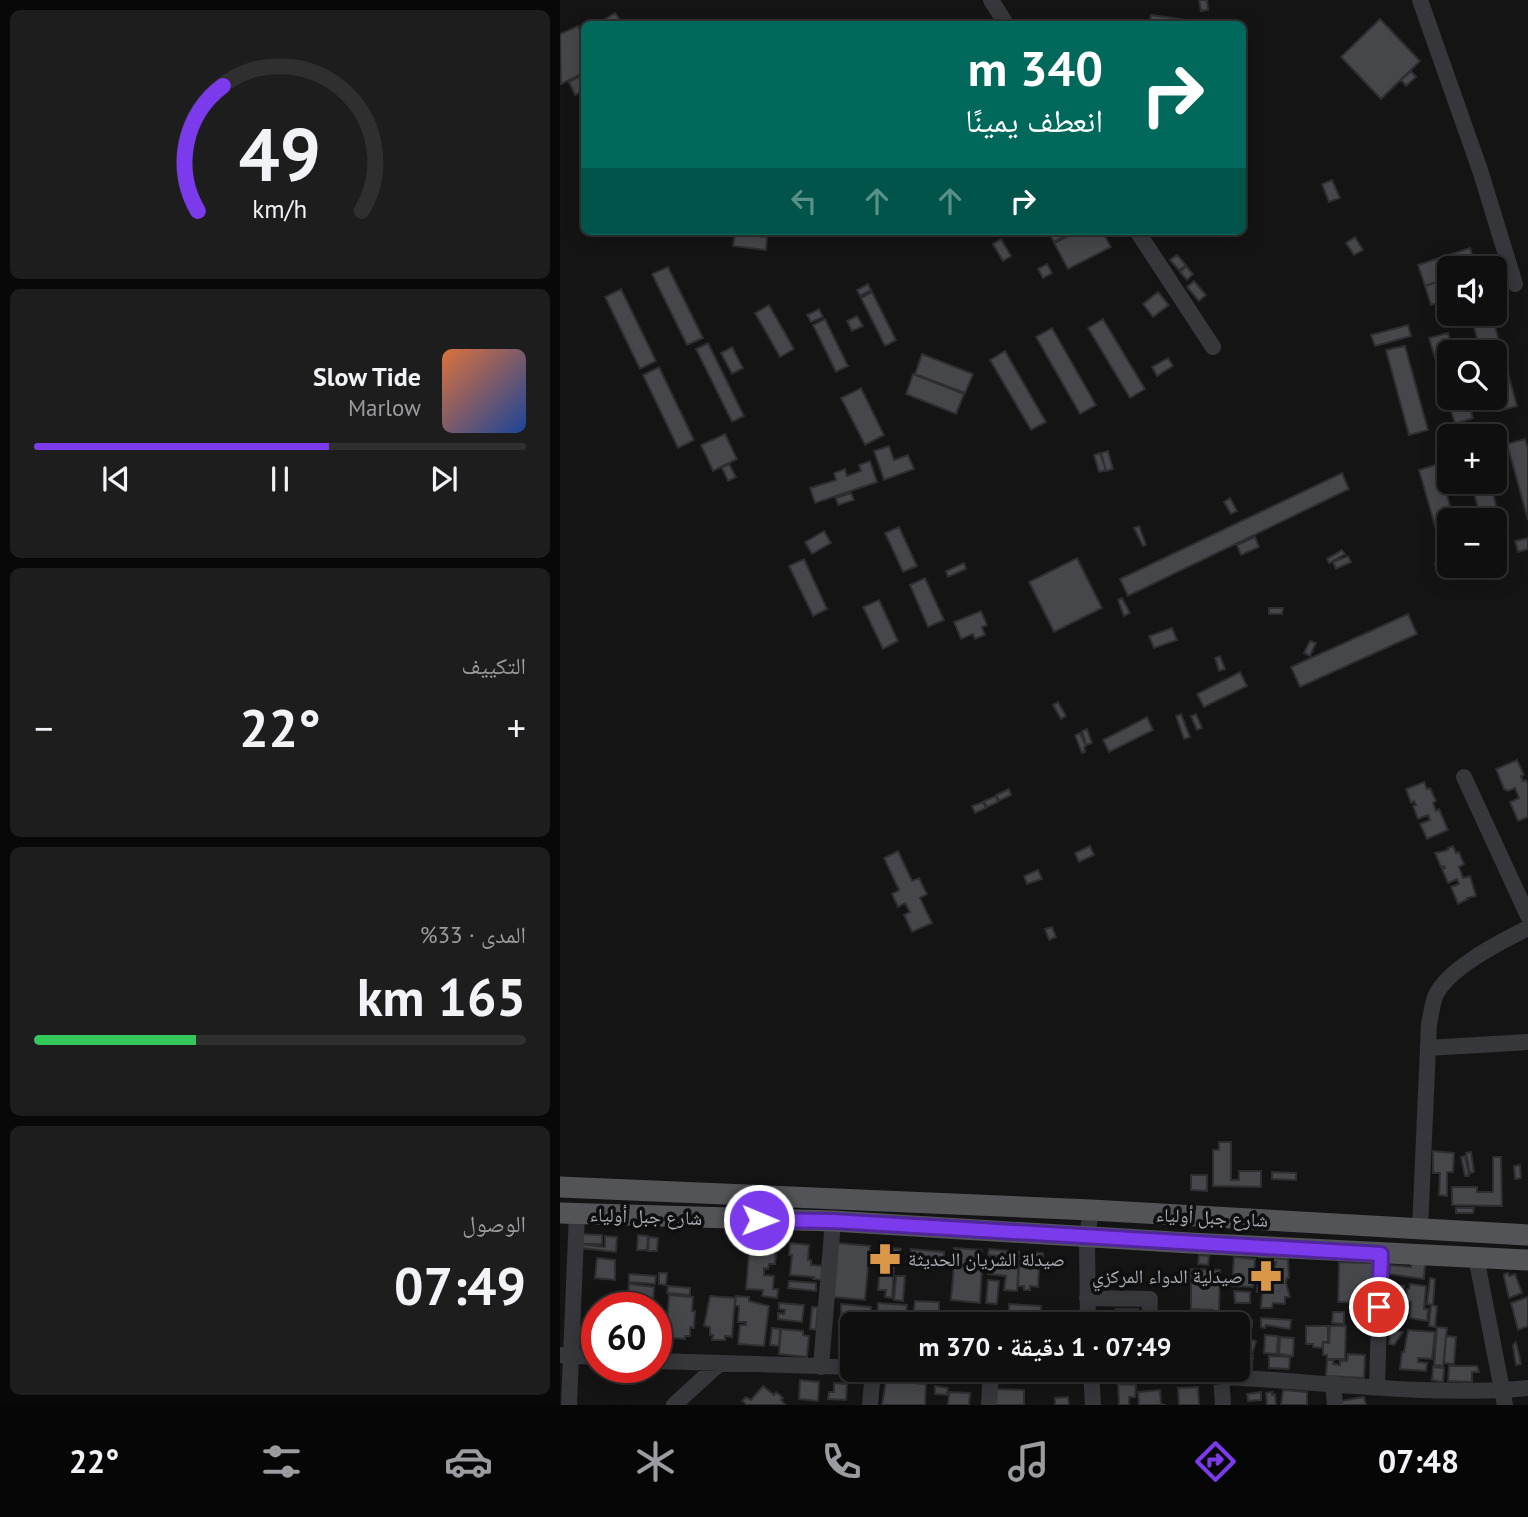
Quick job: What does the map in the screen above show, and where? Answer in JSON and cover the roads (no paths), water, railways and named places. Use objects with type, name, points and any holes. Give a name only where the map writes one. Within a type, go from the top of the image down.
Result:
[{"type":"main road","name":"شارع جبل أولياء","points":[[560,1187],[1091,1210],[1528,1235]]},
{"type":"main road","name":"شارع جبل أولياء","points":[[569,1213],[833,1221],[1381,1254],[1528,1260]]},
{"type":"street","points":[[991,0],[1004,21]]},
{"type":"street","points":[[1420,0],[1480,170],[1515,284]]},
{"type":"street","points":[[1140,235],[1213,347]]},
{"type":"street","points":[[1464,777],[1528,916]]},
{"type":"street","points":[[1420,1230],[1429,1024],[1435,995],[1456,971],[1499,942],[1528,928]]},
{"type":"street","points":[[1428,1048],[1528,1042]]},
{"type":"street","points":[[1088,1312],[1087,1237],[1091,1210]]},
{"type":"street","points":[[569,1213],[566,1355],[569,1405]]},
{"type":"street","points":[[821,1367],[833,1221]]},
{"type":"street","points":[[1377,1387],[1381,1254]]},
{"type":"street","points":[[1476,1257],[1503,1398]]},
{"type":"street","points":[[1087,1298],[1150,1299],[1150,1312]]},
{"type":"street","points":[[672,1362],[840,1367]]},
{"type":"street","points":[[674,1405],[719,1364]]},
{"type":"street","points":[[1250,1378],[1377,1387],[1401,1397],[1503,1398],[1528,1388]]},
{"type":"street","points":[[870,1405],[872,1382]]},
{"type":"street","points":[[989,1405],[990,1382]]},
{"type":"street","points":[[1092,1382],[1093,1405]]},
{"type":"street","points":[[1221,1382],[1223,1405]]},
{"type":"street","points":[[1333,1384],[1335,1405]]},
{"type":"place","name":"صيدلة الشريان الحديثة","points":[[885,1259]]},
{"type":"place","name":"صيدلية الدواء المركزي","points":[[1266,1276]]}]
